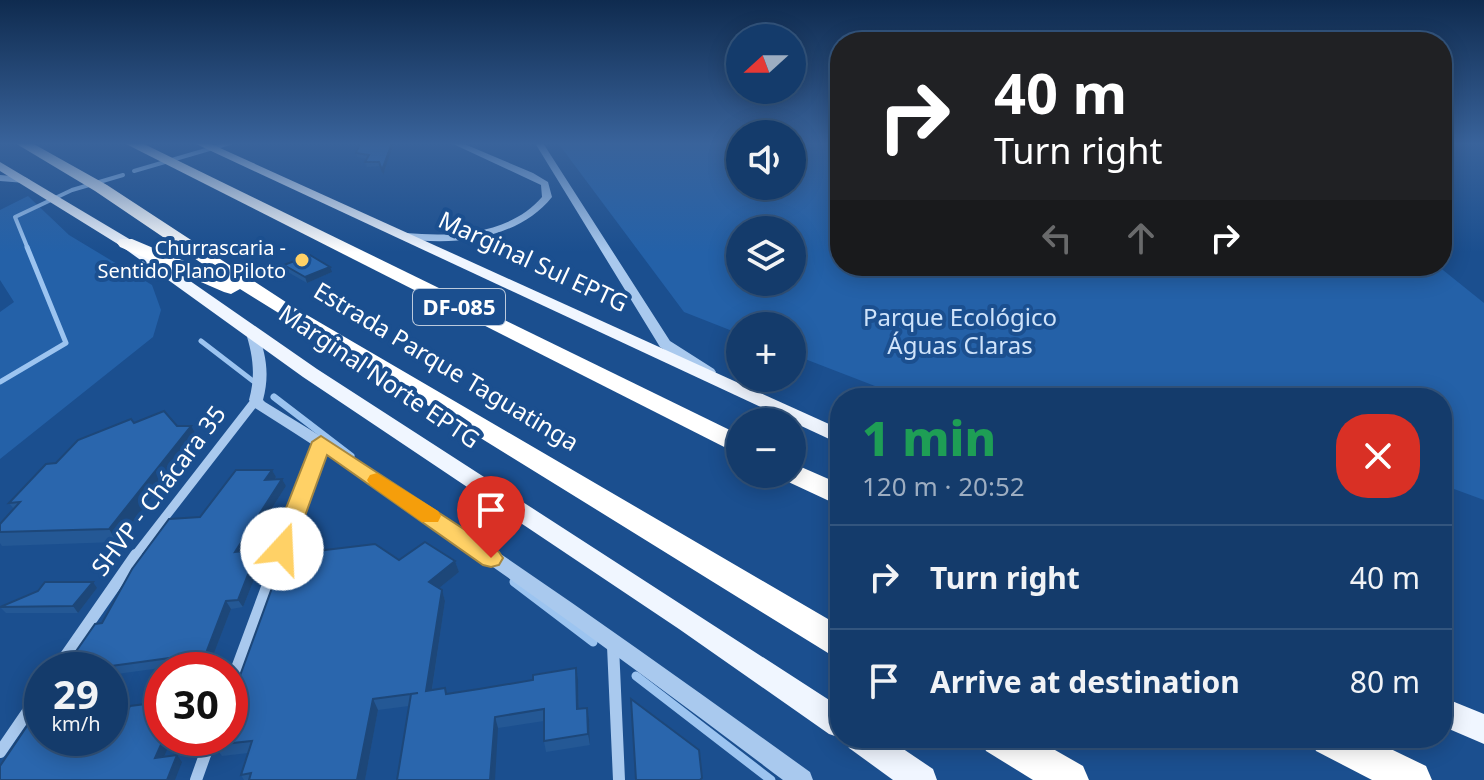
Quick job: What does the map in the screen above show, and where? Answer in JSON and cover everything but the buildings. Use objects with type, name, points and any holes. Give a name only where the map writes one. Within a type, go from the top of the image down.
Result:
[{"type":"highway","name":"Estrada Parque Taguatinga","points":[[85,179],[288,312],[830,637]]},
{"type":"highway","name":"Estrada Parque Taguatinga","points":[[202,179],[726,439]]},
{"type":"highway","points":[[126,243],[288,312]]},
{"type":"highway","points":[[806,479],[830,491]]},
{"type":"highway","points":[[1016,748],[1069,780]]},
{"type":"highway","points":[[1349,748],[1412,780]]},
{"type":"main road","name":"Marginal Sul EPTG","points":[[279,179],[726,383]]},
{"type":"main road","name":"Marginal Norte EPTG","points":[[25,180],[126,243],[310,373],[830,717]]},
{"type":"main road","name":"Marginal Sul EPTG","points":[[746,392],[830,432]]},
{"type":"main road","points":[[1452,715],[1484,729]]},
{"type":"main road","points":[[875,748],[921,780]]},
{"type":"street","points":[[18,179],[25,180]]},
{"type":"street","points":[[406,236],[443,238],[496,230],[534,213],[547,197],[545,184],[537,179]]},
{"type":"street","points":[[562,179],[665,344],[726,382]]},
{"type":"street","name":"SHVP - Chácara 35","points":[[68,652],[124,571],[256,400],[263,378],[262,358],[251,330]]},
{"type":"street","points":[[256,400],[613,641],[802,780]]},
{"type":"street","points":[[243,652],[321,442]]},
{"type":"street","points":[[613,641],[619,780]]},
{"type":"street","points":[[0,752],[24,717]]},
{"type":"street","points":[[196,780],[205,756]]},
{"type":"green space","name":"Parque Ecológico Águas Claras","points":[[585,179],[726,179],[726,200],[806,200],[806,179],[830,179],[830,276],[1450,276],[1484,303],[1484,500],[1452,491],[1452,388],[880,388],[806,359],[806,312],[726,312],[726,328],[684,312]]},
{"type":"green space","points":[[28,196],[69,235],[152,285],[161,310],[153,337],[0,459],[0,312],[14,302],[0,280],[0,210]]},
{"type":"waterway","points":[[28,249],[15,217],[72,190],[108,179]]},
{"type":"waterway","points":[[0,382],[66,343],[27,247]]},
{"type":"waterway","points":[[201,341],[253,381]]},
{"type":"waterway","points":[[274,397],[351,456]]},
{"type":"waterway","points":[[514,582],[593,642]]},
{"type":"waterway","points":[[636,676],[771,780]]},
{"type":"slow traffic","points":[[377,480],[430,516]]},
{"type":"place","name":"Churrascaria - Sentido Plano Piloto","points":[[302,260]]},
{"type":"route","points":[[282,549],[321,442],[491,558]]}]
